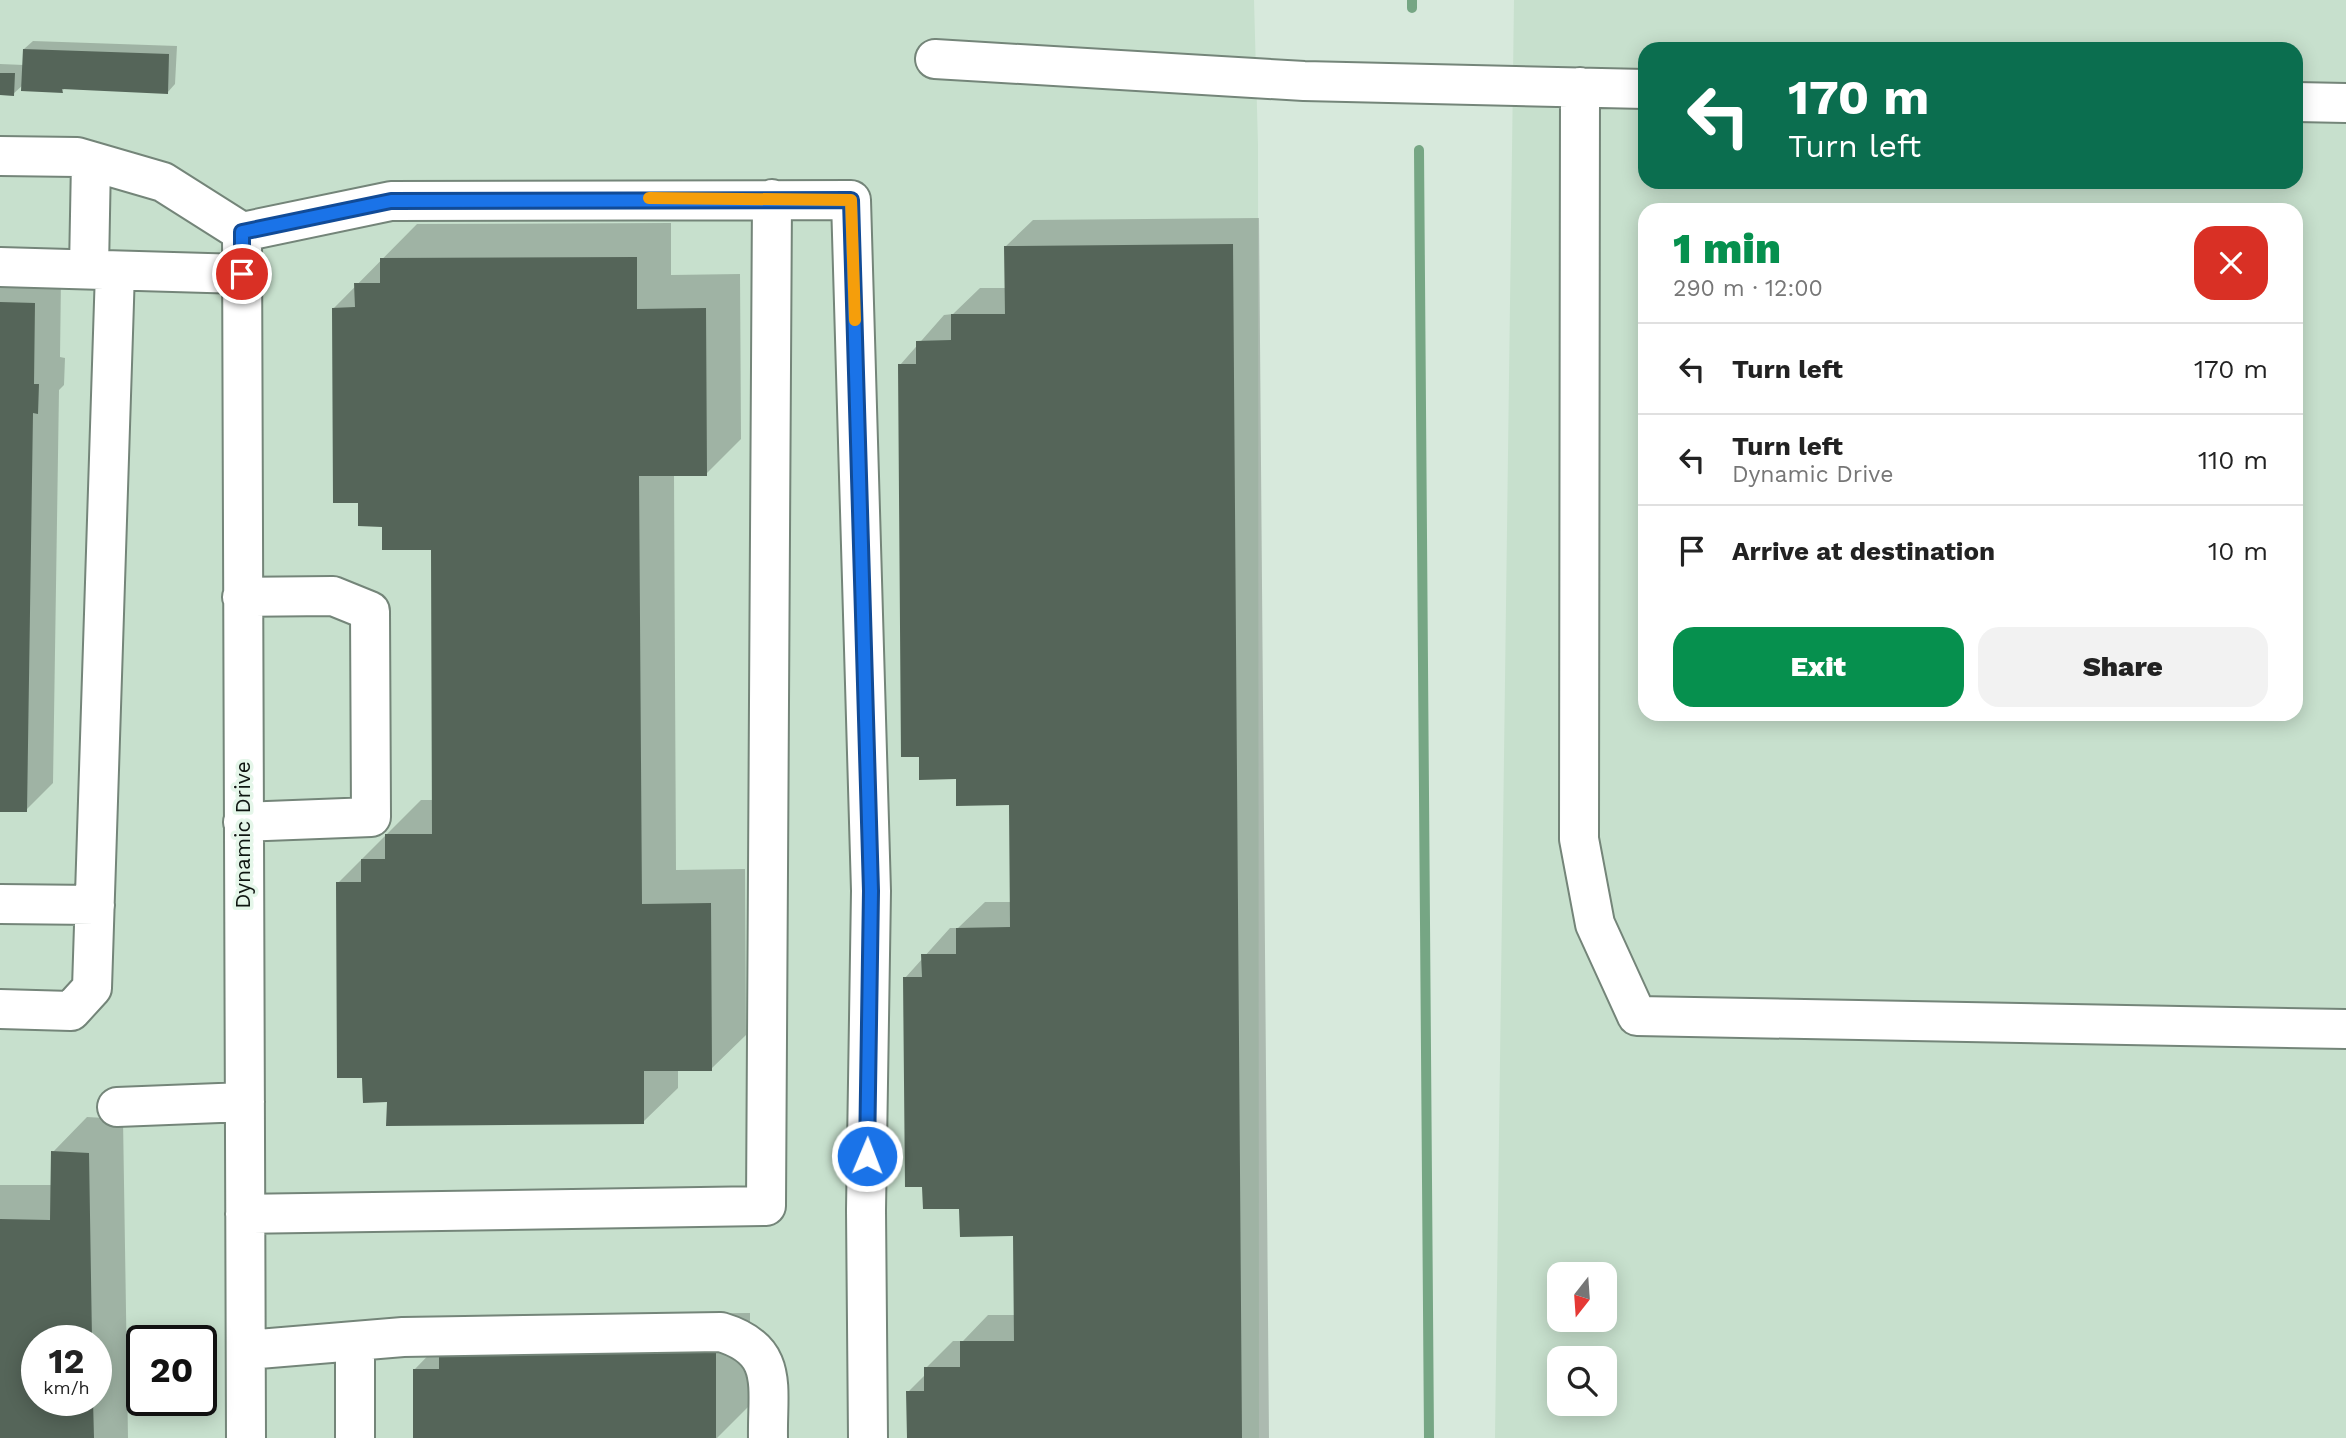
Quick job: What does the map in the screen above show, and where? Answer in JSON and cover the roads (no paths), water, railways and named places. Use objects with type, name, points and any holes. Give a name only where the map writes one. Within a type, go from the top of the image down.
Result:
[{"type":"street","points":[[935,60],[1287,80],[1638,89]]},
{"type":"street","points":[[1580,87],[1579,839],[1595,924],[1637,1016],[2346,1029]]},
{"type":"street","points":[[2303,102],[2346,103]]},
{"type":"street","points":[[0,156],[77,157],[163,182],[242,232],[391,201],[851,200],[871,891],[866,1210],[868,1438]]},
{"type":"street","points":[[0,1010],[71,1012],[92,988],[102,270],[91,161]]},
{"type":"street","points":[[245,1214],[766,1206],[772,199]]},
{"type":"street","name":"Dynamic Drive","points":[[242,232],[246,1438]]},
{"type":"street","points":[[0,267],[242,274]]},
{"type":"street","points":[[242,597],[332,596],[370,611],[371,817],[243,822]]},
{"type":"street","points":[[0,904],[95,905]]},
{"type":"street","points":[[117,1107],[245,1102]]},
{"type":"street","points":[[246,1350],[355,1341],[721,1332],[740,1337],[758,1350],[766,1369],[768,1438]]},
{"type":"street","points":[[355,1341],[355,1438]]},
{"type":"waterway","points":[[1412,0],[1412,8]]},
{"type":"waterway","points":[[1419,150],[1429,1438]]}]
